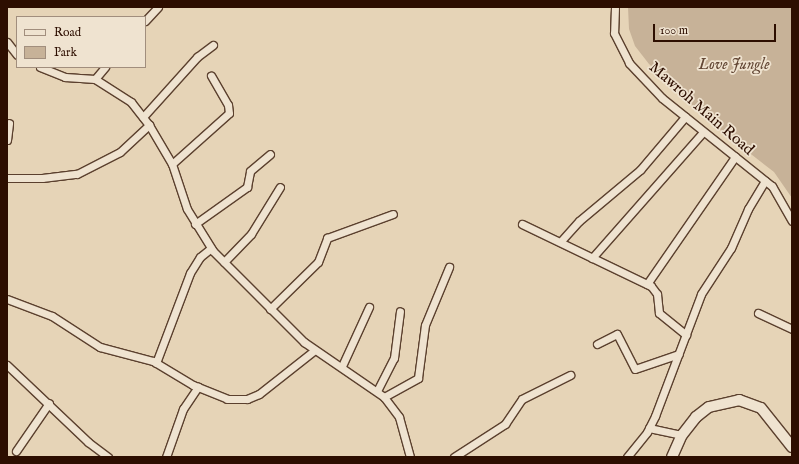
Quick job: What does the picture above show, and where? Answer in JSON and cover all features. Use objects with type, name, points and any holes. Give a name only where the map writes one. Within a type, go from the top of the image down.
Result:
[{"type":"street","points":[[146,20],[158,7]]},
{"type":"street","name":"Mawroh Main Road","points":[[615,7],[614,33],[628,63],[685,117],[765,181],[782,201],[792,221]]},
{"type":"street","points":[[7,42],[16,54]]},
{"type":"street","points":[[143,117],[197,57],[213,44]]},
{"type":"street","points":[[42,68],[65,78],[95,79],[131,102],[149,125],[172,164],[195,224],[211,248],[270,309],[315,350],[342,366],[384,397],[399,417],[410,457]]},
{"type":"street","points":[[95,79],[104,68]]},
{"type":"street","points":[[172,164],[229,113],[228,105],[211,76]]},
{"type":"street","points":[[561,241],[579,221],[640,170],[685,117]]},
{"type":"street","points":[[7,140],[9,123]]},
{"type":"street","points":[[7,178],[42,178],[77,174],[120,152],[149,125]]},
{"type":"street","points":[[592,258],[703,132]]},
{"type":"street","points":[[195,224],[247,187],[250,171],[270,154]]},
{"type":"street","points":[[647,284],[735,157]]},
{"type":"street","points":[[627,457],[649,428],[701,294],[730,248],[748,209],[765,181]]},
{"type":"street","points":[[224,262],[251,234],[280,187]]},
{"type":"street","points":[[270,309],[318,262],[327,238],[393,214]]},
{"type":"street","points":[[522,224],[561,241],[592,258],[647,284],[656,290],[659,313],[686,335]]},
{"type":"street","points":[[156,363],[190,273],[200,257],[211,248]]},
{"type":"street","points":[[384,397],[418,378],[425,325],[449,267]]},
{"type":"street","points":[[7,299],[52,316],[105,349],[156,363],[198,387],[227,399],[253,397],[280,380],[315,350]]},
{"type":"street","points":[[342,366],[369,307]]},
{"type":"street","points":[[377,391],[394,358],[400,311]]},
{"type":"street","points":[[758,313],[792,329]]},
{"type":"street","points":[[597,344],[617,334],[635,369],[679,354]]},
{"type":"street","points":[[7,365],[49,403],[88,442],[108,457]]},
{"type":"street","points":[[454,457],[505,424],[522,399],[570,375]]},
{"type":"street","points":[[166,457],[183,409],[198,387]]},
{"type":"street","points":[[672,457],[682,435],[696,417],[709,407],[739,400],[761,408],[792,447]]},
{"type":"street","points":[[16,451],[49,403]]},
{"type":"street","points":[[649,428],[682,435]]},
{"type":"green space","name":"Love Jungle","points":[[628,7],[792,7],[792,198],[774,172],[706,119],[649,64],[635,46],[629,29]]}]
